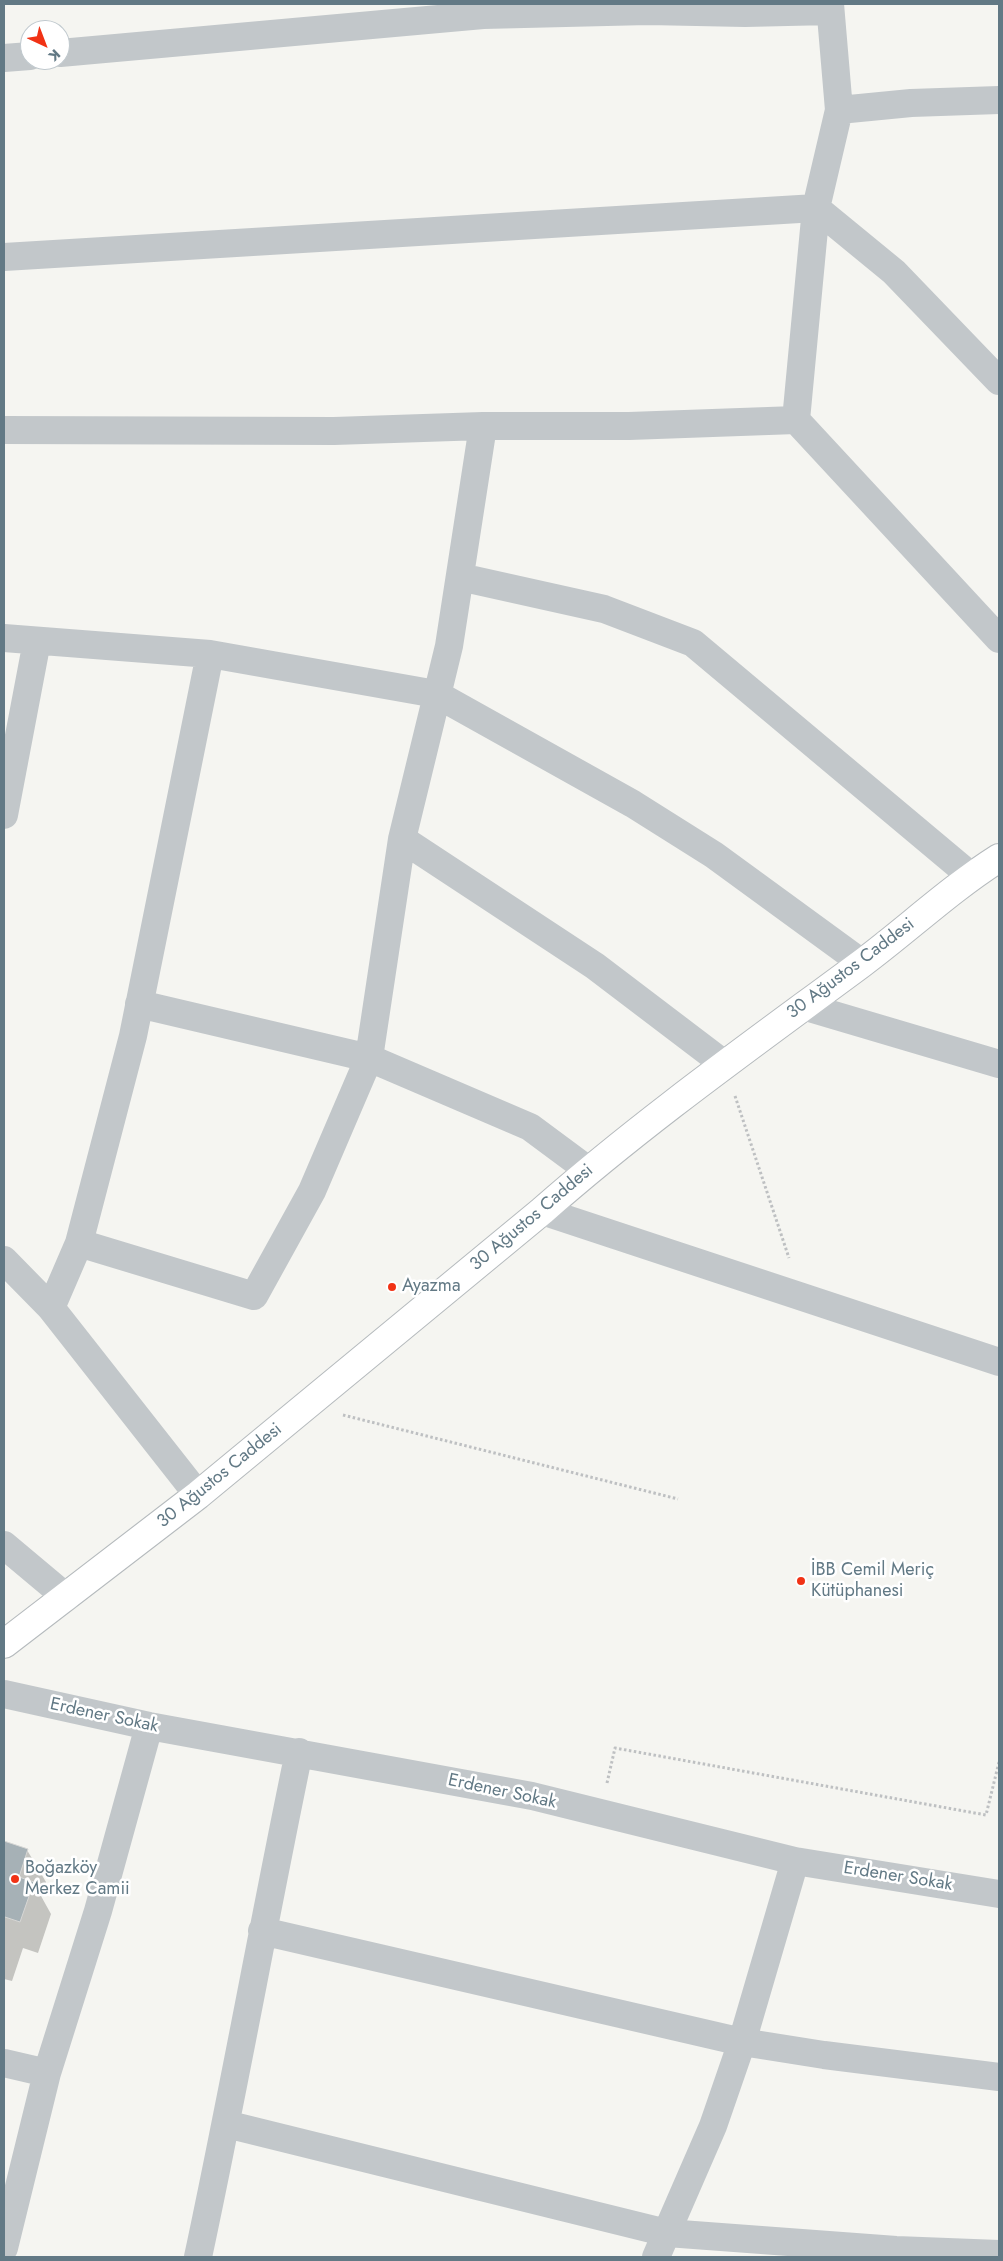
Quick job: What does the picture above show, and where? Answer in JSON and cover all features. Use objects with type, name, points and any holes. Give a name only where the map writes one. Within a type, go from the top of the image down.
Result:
[{"type":"main road","name":"30 Ağustos Caddesi","points":[[4,1644],[198,1495],[542,1211],[588,1170],[724,1064],[862,963],[971,876],[999,858]]},
{"type":"street","points":[[70,52],[482,10],[745,13],[830,7],[839,110],[816,208],[796,420],[999,639]]},
{"type":"street","points":[[4,58],[20,57]]},
{"type":"street","points":[[839,110],[911,103],[999,101]]},
{"type":"street","points":[[4,257],[816,208],[894,272],[999,381]]},
{"type":"street","points":[[4,430],[334,431],[483,426],[629,426],[796,420]]},
{"type":"street","points":[[79,1243],[254,1296],[312,1191],[369,1058],[402,839],[436,694],[450,646],[483,426]]},
{"type":"street","points":[[460,577],[604,609],[693,643],[971,876]]},
{"type":"street","points":[[4,638],[210,654],[436,694],[632,804],[714,855],[862,963]]},
{"type":"street","points":[[4,815],[37,641]]},
{"type":"street","points":[[51,1308],[79,1243],[139,1004],[210,654]]},
{"type":"street","points":[[402,839],[594,966],[724,1064]]},
{"type":"street","points":[[139,1004],[369,1058],[530,1127],[588,1170]]},
{"type":"street","points":[[802,1006],[999,1064]]},
{"type":"street","points":[[542,1211],[999,1362]]},
{"type":"street","points":[[4,1260],[51,1308],[198,1495]]},
{"type":"street","points":[[4,1545],[66,1597]]},
{"type":"street","name":"Erdener Sokak","points":[[4,1694],[149,1726],[532,1796],[795,1861],[999,1894]]},
{"type":"street","points":[[4,2248],[47,2073],[98,1911],[149,1726]]},
{"type":"street","points":[[198,2257],[299,1752]]},
{"type":"street","points":[[656,2257],[713,2126],[742,2042],[795,1861]]},
{"type":"street","points":[[262,1930],[742,2042],[824,2055],[999,2077]]},
{"type":"street","points":[[4,2063],[47,2073]]},
{"type":"street","points":[[226,2124],[667,2233],[896,2254],[999,2254]]},
{"type":"path","points":[[724,1064],[802,1296]]},
{"type":"path","points":[[306,1406],[678,1499]]},
{"type":"path","points":[[600,1813],[615,1748],[986,1815],[999,1762]]},
{"type":"building","name":"Boğazköy Merkez Camii","points":[[4,1841],[28,1849],[19,1877],[34,1882],[20,1922],[5,1917],[4,1920]]},
{"type":"place","name":"Ayazma","points":[[392,1287]]},
{"type":"place","name":"İBB Cemil Meriç Kütüphanesi","points":[[801,1581]]},
{"type":"place","name":"Boğazköy Merkez Camii","points":[[15,1879]]}]
